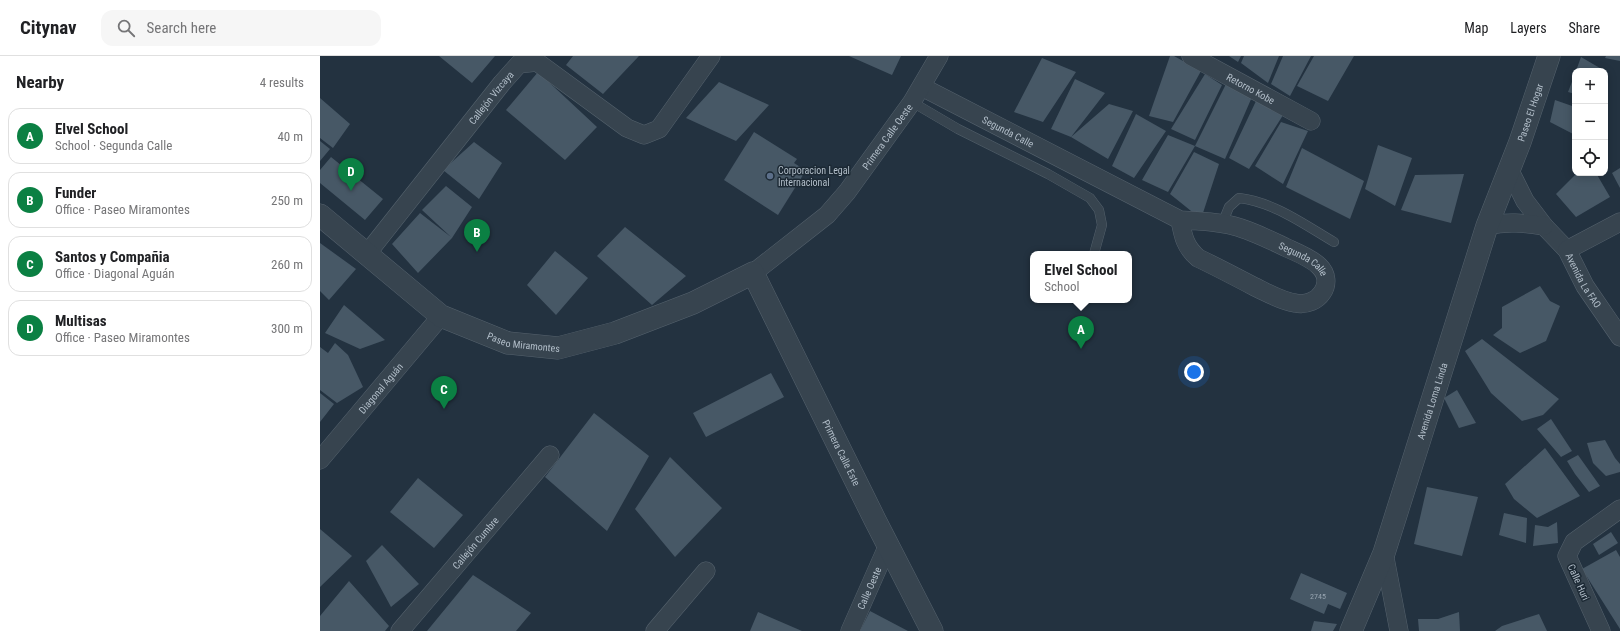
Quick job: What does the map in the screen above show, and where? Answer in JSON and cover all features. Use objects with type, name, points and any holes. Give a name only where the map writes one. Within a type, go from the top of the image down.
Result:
[{"type":"street","name":"Callejón Vizcaya","points":[[366,255],[502,83],[519,64],[537,62],[627,128],[644,135],[660,129],[711,56]]},
{"type":"street","name":"Primera Calle Oeste","points":[[754,273],[827,215],[848,192],[912,102],[939,56]]},
{"type":"street","name":"Retorno Kobe","points":[[1191,56],[1310,121]]},
{"type":"street","name":"Paseo El Hogar","points":[[1509,169],[1520,142],[1549,56]]},
{"type":"street","name":"Segunda Calle","points":[[922,87],[1180,220],[1222,224],[1259,235],[1308,258],[1320,267],[1325,275],[1323,291],[1316,300],[1308,304],[1294,303],[1271,294],[1198,258],[1189,251],[1186,245],[1180,220]]},
{"type":"street","name":"Avenida Loma Linda","points":[[1351,631],[1384,553],[1487,226],[1509,169]]},
{"type":"street","name":"Avenida La FAO","points":[[1509,169],[1525,202],[1544,226],[1567,250],[1585,286],[1620,338]]},
{"type":"street","name":"Paseo Miramontes","points":[[320,215],[366,255],[441,316],[508,343],[558,348],[615,333],[693,303],[754,273]]},
{"type":"street","points":[[1487,226],[1501,222],[1520,222],[1544,226]]},
{"type":"street","points":[[1567,250],[1620,222]]},
{"type":"street","name":"Primera Calle Este","points":[[754,273],[932,631]]},
{"type":"street","name":"Diagonal Aguán","points":[[320,460],[441,316]]},
{"type":"street","name":"Callejón Cumbre","points":[[400,631],[550,455]]},
{"type":"street","name":"Calle Huri","points":[[1601,631],[1567,556],[1574,542],[1620,509]]},
{"type":"street","name":"Calle Oeste","points":[[850,631],[888,545]]},
{"type":"street","points":[[1384,553],[1399,631]]},
{"type":"street","points":[[655,631],[706,571]]},
{"type":"lane","points":[[912,102],[958,129],[1048,174],[1090,198],[1099,210],[1102,225],[1095,251]]},
{"type":"lane","points":[[1222,224],[1229,207],[1239,198],[1254,200],[1284,213],[1334,242]]},
{"type":"building","points":[[439,56],[495,56],[472,83]]},
{"type":"building","points":[[573,56],[639,56],[603,94],[566,65]]},
{"type":"building","points":[[849,56],[901,56],[892,75]]},
{"type":"building","points":[[1170,56],[1174,56],[1201,71],[1173,122],[1149,116]]},
{"type":"building","points":[[1229,56],[1241,56],[1238,62]]},
{"type":"building","points":[[1244,56],[1279,56],[1268,83],[1241,63]]},
{"type":"building","points":[[1283,56],[1311,56],[1290,96],[1271,84]]},
{"type":"building","points":[[1314,56],[1354,56],[1328,101],[1297,86]]},
{"type":"building","points":[[1606,56],[1620,56],[1620,61],[1605,58]]},
{"type":"building","points":[[1581,57],[1600,68],[1577,68]]},
{"type":"building","points":[[1042,58],[1076,72],[1043,122],[1014,112]]},
{"type":"building","points":[[538,72],[597,127],[565,160],[506,110]]},
{"type":"building","points":[[1205,74],[1222,85],[1195,140],[1171,129]]},
{"type":"building","points":[[1075,79],[1105,93],[1071,137],[1051,129]]},
{"type":"building","points":[[719,82],[769,105],[736,141],[686,118]]},
{"type":"building","points":[[1572,82],[1572,93],[1568,92]]},
{"type":"building","points":[[1226,84],[1252,97],[1225,159],[1195,146]]},
{"type":"building","points":[[320,98],[350,124],[333,148],[320,138]]},
{"type":"building","points":[[1555,100],[1572,106],[1572,133],[1550,122]]},
{"type":"building","points":[[1256,101],[1285,112],[1249,169],[1229,158]]},
{"type":"building","points":[[1109,104],[1133,111],[1108,159],[1071,137]]},
{"type":"building","points":[[1136,114],[1166,131],[1134,178],[1112,166]]},
{"type":"building","points":[[1281,122],[1308,131],[1283,184],[1255,166]]},
{"type":"building","points":[[754,132],[797,159],[794,163],[805,170],[778,215],[724,180]]},
{"type":"building","points":[[1168,135],[1195,146],[1168,192],[1142,180]]},
{"type":"building","points":[[320,141],[330,149],[320,161]]},
{"type":"building","points":[[474,142],[502,163],[479,199],[443,170]]},
{"type":"building","points":[[1378,145],[1412,158],[1395,206],[1365,189]]},
{"type":"building","points":[[1302,148],[1364,181],[1350,219],[1286,187]]},
{"type":"building","points":[[1194,152],[1219,164],[1201,219],[1170,194]]},
{"type":"building","points":[[331,157],[383,199],[365,220],[320,183],[320,170]]},
{"type":"building","points":[[1620,168],[1620,188],[1612,173]]},
{"type":"building","points":[[1464,174],[1451,223],[1401,210],[1415,175]]},
{"type":"building","points":[[1574,176],[1598,176],[1610,197],[1576,217],[1556,194]]},
{"type":"building","points":[[446,186],[472,207],[452,238],[418,273],[392,244],[420,213],[451,237],[422,210]]},
{"type":"building","points":[[625,227],[686,276],[652,305],[597,256]]},
{"type":"building","points":[[320,243],[356,269],[329,300],[320,291]]},
{"type":"building","points":[[555,251],[588,278],[556,315],[527,285]]},
{"type":"building","points":[[1540,286],[1550,301],[1560,306],[1546,341],[1520,353],[1493,335],[1502,328],[1502,307]]},
{"type":"building","points":[[344,305],[385,340],[360,349],[325,333]]},
{"type":"building","points":[[1482,339],[1559,399],[1543,415],[1522,421],[1491,393],[1465,351]]},
{"type":"building","points":[[335,343],[348,355],[363,387],[337,403],[320,390],[320,347],[328,353]]},
{"type":"building","points":[[771,373],[784,397],[706,437],[693,413]]},
{"type":"building","points":[[1457,390],[1476,423],[1459,428],[1444,398]]},
{"type":"building","points":[[320,393],[334,404],[320,422]]},
{"type":"building","points":[[594,413],[649,456],[607,531],[545,477]]},
{"type":"building","points":[[1551,419],[1572,451],[1561,457],[1537,429]]},
{"type":"building","points":[[1605,440],[1620,464],[1620,472],[1606,476],[1593,463],[1587,443]]},
{"type":"building","points":[[1545,448],[1580,496],[1537,518],[1514,499],[1505,484]]},
{"type":"building","points":[[1578,455],[1600,486],[1589,492],[1567,461]]},
{"type":"building","points":[[670,457],[722,508],[675,557],[635,509]]},
{"type":"building","points":[[418,478],[463,515],[434,548],[390,512]]},
{"type":"building","points":[[1427,487],[1478,497],[1462,556],[1414,544]]},
{"type":"building","points":[[1504,513],[1527,518],[1526,543],[1499,535]]},
{"type":"building","points":[[1557,522],[1558,543],[1533,546],[1535,525],[1548,527]]},
{"type":"building","points":[[320,529],[352,556],[320,587]]},
{"type":"building","points":[[1611,532],[1618,543],[1599,555],[1593,544]]},
{"type":"building","points":[[382,545],[419,584],[391,607],[366,561]]},
{"type":"building","points":[[1616,550],[1620,557],[1620,629],[1582,569]]},
{"type":"building","points":[[1301,573],[1347,593],[1340,609],[1328,604],[1324,614],[1290,599]]},
{"type":"building","points":[[473,575],[531,613],[516,631],[427,631]]},
{"type":"building","points":[[349,581],[389,626],[385,631],[320,631],[320,616]]},
{"type":"building","points":[[870,611],[908,631],[860,631]]},
{"type":"building","points":[[758,612],[802,631],[750,631]]},
{"type":"building","points":[[1459,612],[1460,631],[1419,631],[1418,619],[1438,619]]},
{"type":"building","points":[[1539,614],[1547,631],[1495,631],[1502,626]]},
{"type":"building","points":[[1314,621],[1337,624],[1333,631],[1311,631]]},
{"type":"place","name":"Corporacion Legal Internacional","points":[[770,176]]},
{"type":"place","name":"Multisas","points":[[351,191]]},
{"type":"place","name":"Funder","points":[[477,252]]},
{"type":"place","name":"Elvel School","points":[[1081,349]]},
{"type":"place","name":"Santos y Compañia","points":[[444,409]]}]
